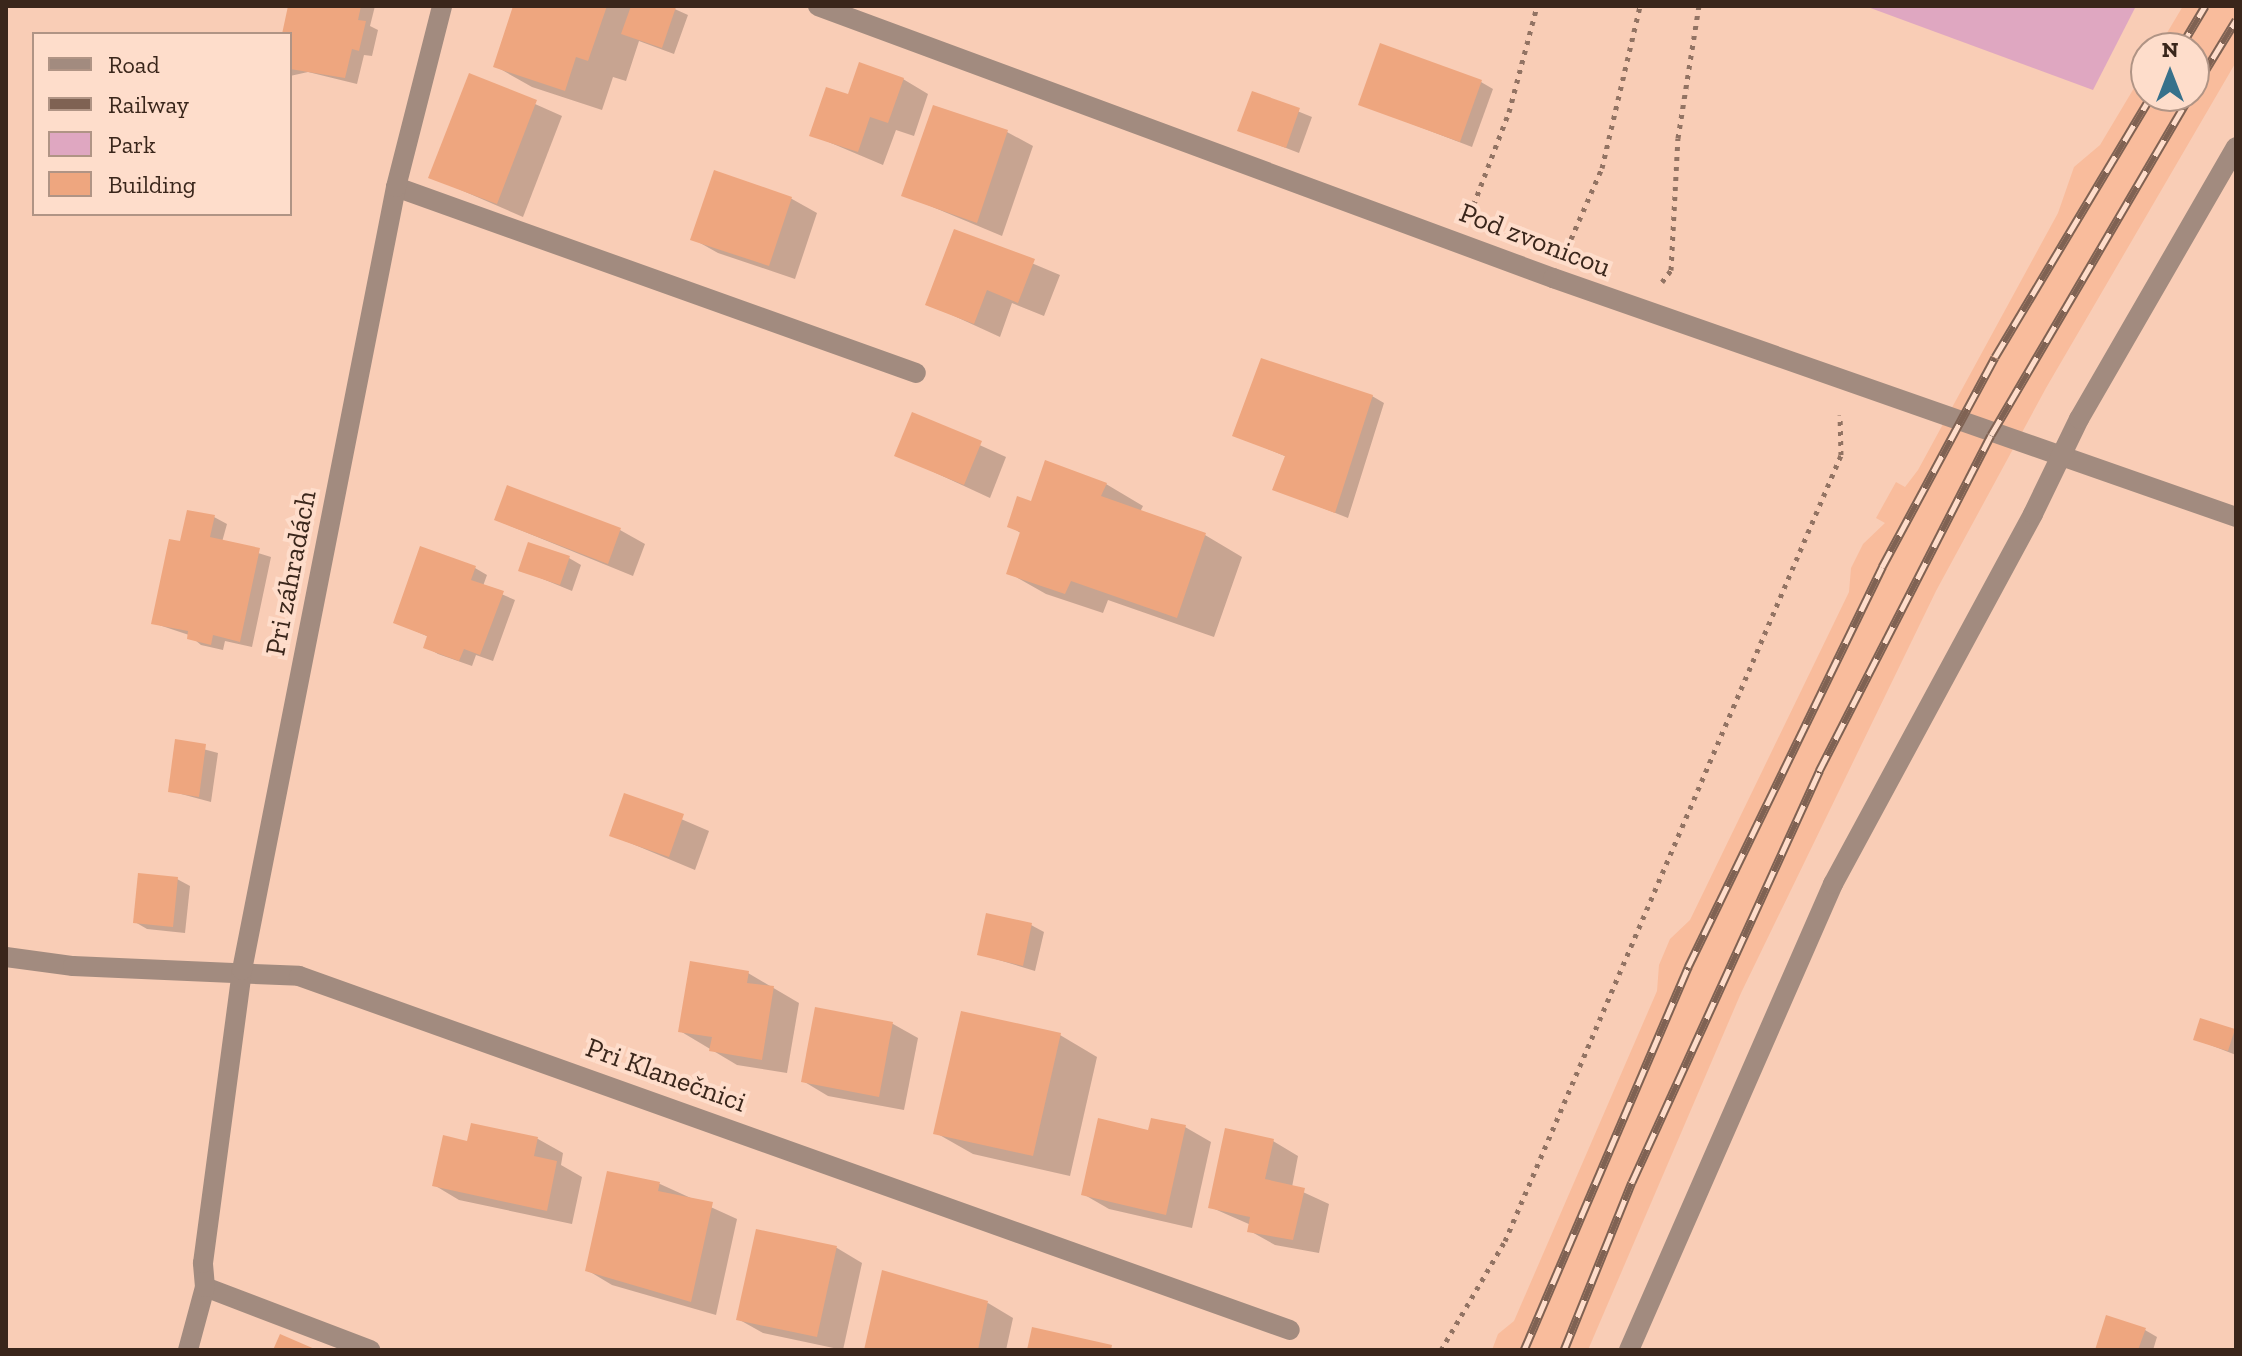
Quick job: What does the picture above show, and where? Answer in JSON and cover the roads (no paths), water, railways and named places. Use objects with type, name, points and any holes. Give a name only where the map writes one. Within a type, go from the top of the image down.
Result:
[{"type":"street","name":"Pri záhradách","points":[[188,1350],[205,1287],[203,1263],[242,970],[396,187],[442,6]]},
{"type":"street","name":"Pod zvonicou","points":[[818,6],[1460,241],[1553,278],[2236,517]]},
{"type":"street","points":[[1629,1350],[1833,884],[2184,230],[2236,147]]},
{"type":"street","points":[[396,187],[916,373]]},
{"type":"street","name":"Pri Klanečnici","points":[[6,957],[73,966],[242,970],[299,976],[1290,1330]]},
{"type":"street","points":[[205,1287],[370,1350]]},
{"type":"railway","points":[[2190,32],[2205,6]]},
{"type":"railway","points":[[2210,63],[2236,20]]},
{"type":"railway","points":[[1524,1350],[1688,967],[1882,567],[1995,357],[2141,112]]},
{"type":"railway","points":[[1564,1350],[1632,1182],[1819,771],[1991,435],[2181,112]]}]
